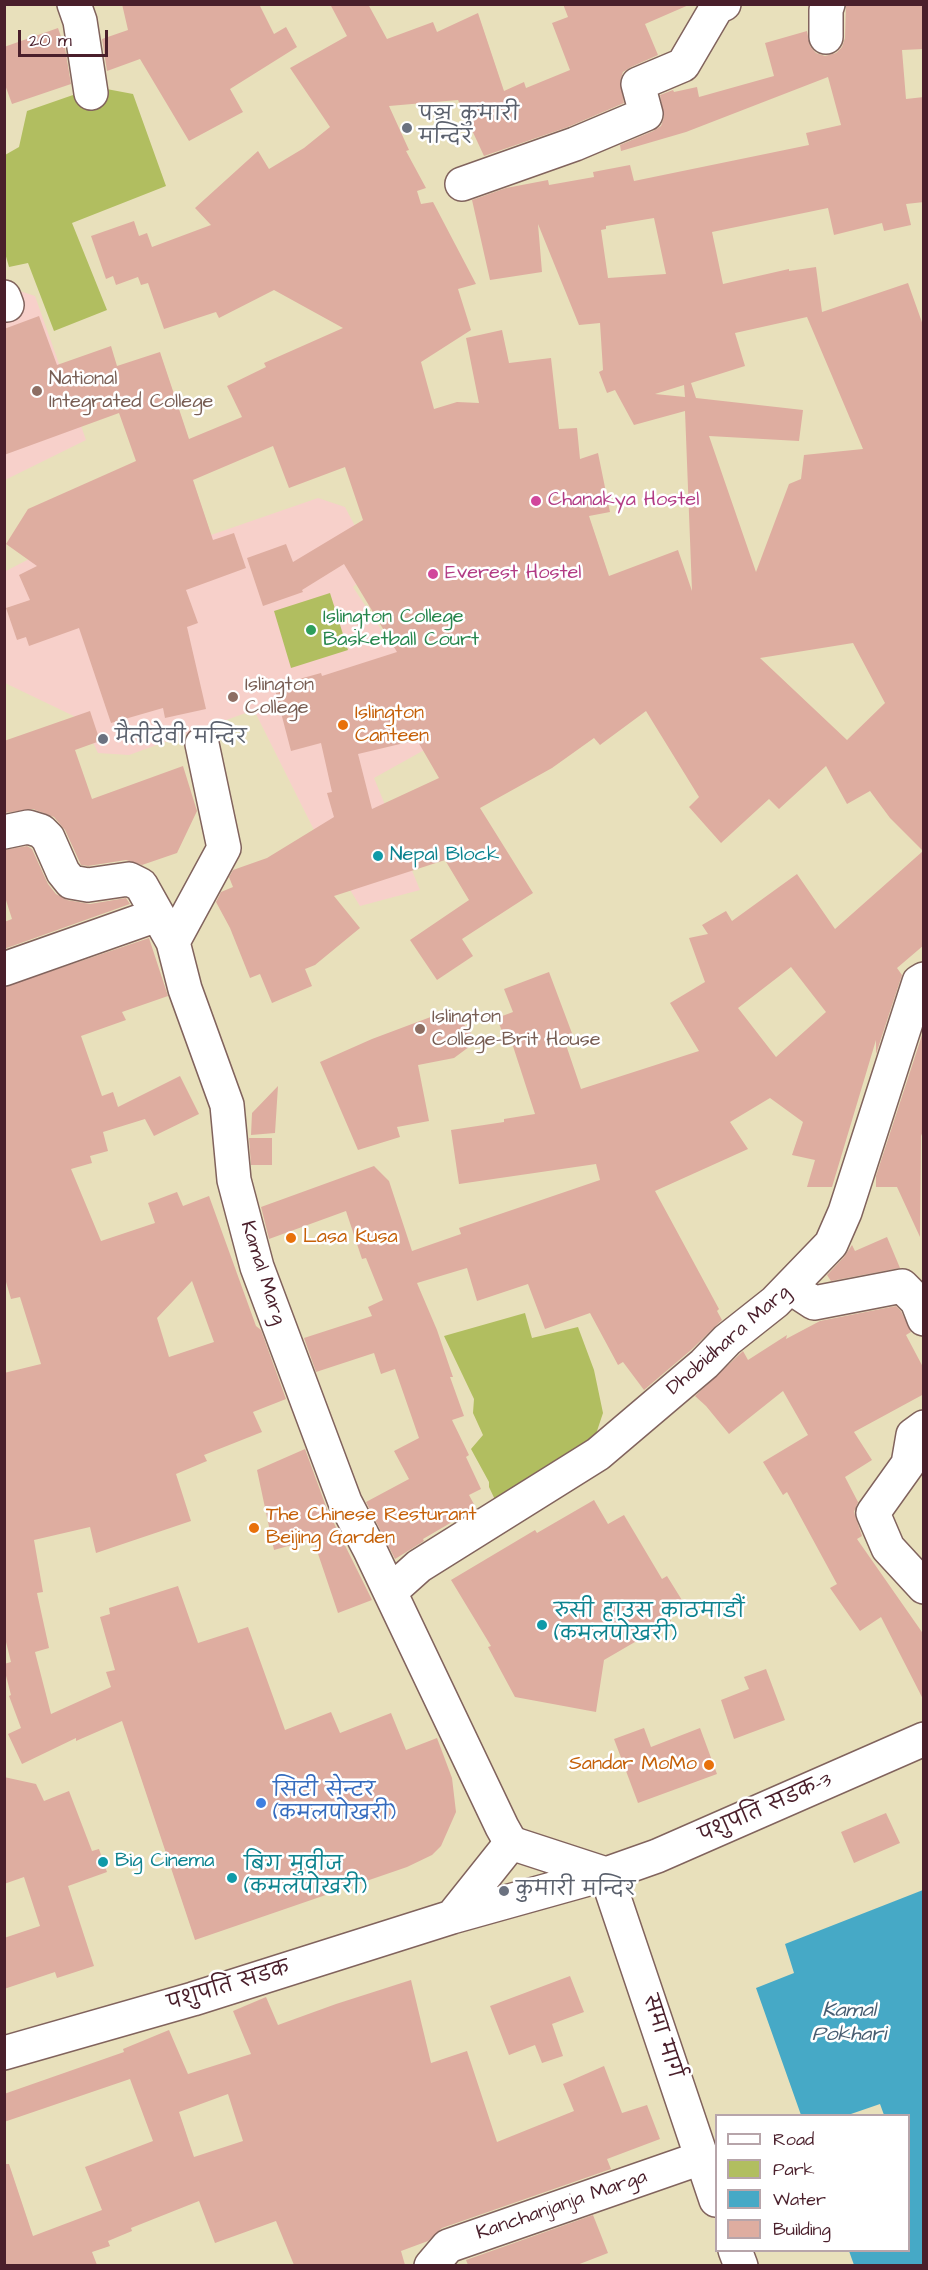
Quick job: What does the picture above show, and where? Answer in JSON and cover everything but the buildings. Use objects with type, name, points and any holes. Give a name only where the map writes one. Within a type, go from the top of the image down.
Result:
[{"type":"street","points":[[74,4],[80,21],[91,93]]},
{"type":"street","points":[[462,184],[575,144],[646,114],[638,84],[682,65],[717,8],[724,4]]},
{"type":"street","points":[[826,37],[828,4]]},
{"type":"street","points":[[4,969],[165,928],[224,848],[202,744]]},
{"type":"street","name":"Kamal Marg","points":[[4,832],[28,827],[42,831],[48,838],[63,872],[71,882],[87,885],[129,879],[141,885],[165,928],[227,1105],[234,1180],[257,1267],[345,1502],[511,1843]]},
{"type":"street","name":"Dhobidhara Marg","points":[[390,1592],[419,1566],[598,1454],[704,1364],[727,1340],[791,1288],[831,1244],[845,1212],[919,982],[924,979]]},
{"type":"street","points":[[791,1288],[814,1303],[902,1286],[917,1301],[924,1319]]},
{"type":"street","points":[[924,1427],[913,1435],[908,1464],[873,1513],[888,1548],[924,1587]]},
{"type":"street","name":"पशुपति सडक-3","points":[[606,1874],[657,1856],[924,1739]]},
{"type":"street","points":[[452,1917],[511,1843],[606,1874]]},
{"type":"street","name":"पशुपति सडक","points":[[4,2053],[193,1999],[452,1917],[606,1874]]},
{"type":"street","name":"समा मार्ग","points":[[606,1874],[715,2195]]},
{"type":"street","name":"Kanchanjanja Marga","points":[[431,2265],[448,2246],[701,2158]]},
{"type":"shaded area","name":"National Integrated College","points":[[5,286],[35,296],[86,440],[5,480]]},
{"type":"shaded area","name":"Islington College","points":[[318,498],[345,507],[376,566],[353,587],[384,634],[402,637],[453,734],[374,778],[420,890],[360,906],[319,840],[254,710],[129,755],[98,753],[82,720],[5,683],[4,572],[54,546],[153,555]]},
{"type":"green space","points":[[96,87],[133,94],[166,186],[72,223],[107,310],[54,331],[28,263],[9,267],[5,253],[5,155],[19,147],[27,111]]},
{"type":"green space","name":"Islington College Basketball Court","points":[[330,593],[348,650],[291,668],[274,611]]},
{"type":"green space","points":[[525,1313],[532,1338],[578,1327],[594,1370],[603,1413],[594,1440],[497,1504],[489,1482],[471,1449],[483,1435],[473,1413],[474,1399],[444,1336]]},
{"type":"water","name":"Kamal Pokhari","points":[[923,1890],[923,2265],[854,2265],[849,2252],[910,2252],[910,2114],[884,2114],[880,2104],[851,2114],[801,2114],[756,1988],[794,1973],[785,1944]]},
{"type":"place","name":"पञ्च कुमारी मन्दिर","points":[[407,128]]},
{"type":"place","name":"National Integrated College","points":[[37,391]]},
{"type":"place","name":"Chanakya Hostel","points":[[536,501]]},
{"type":"place","name":"Everest Hostel","points":[[433,574]]},
{"type":"place","name":"Islington College Basketball Court","points":[[311,630]]},
{"type":"place","name":"Islington College","points":[[233,697]]},
{"type":"place","name":"Islington Canteen","points":[[343,725]]},
{"type":"place","name":"मैतीदेवी मन्दिर","points":[[103,739]]},
{"type":"place","name":"Nepal Block","points":[[378,856]]},
{"type":"place","name":"Islington College-Brit House","points":[[420,1029]]},
{"type":"place","name":"Lasa Kusa","points":[[291,1238]]},
{"type":"place","name":"The Chinese Resturant Beijing Garden","points":[[254,1528]]},
{"type":"place","name":"रुसी हाउस काठमाडौं (कमलपोखरी)","points":[[542,1625]]},
{"type":"place","name":"Sandar MoMo","points":[[709,1765]]},
{"type":"place","name":"सिटी सेन्टर (कमलपोखरी)","points":[[261,1803]]},
{"type":"place","name":"Big Cinema","points":[[103,1862]]},
{"type":"place","name":"बिग मुवीज (कमलपोखरी)","points":[[232,1878]]},
{"type":"place","name":"कुमारी मन्दिर","points":[[504,1891]]}]
